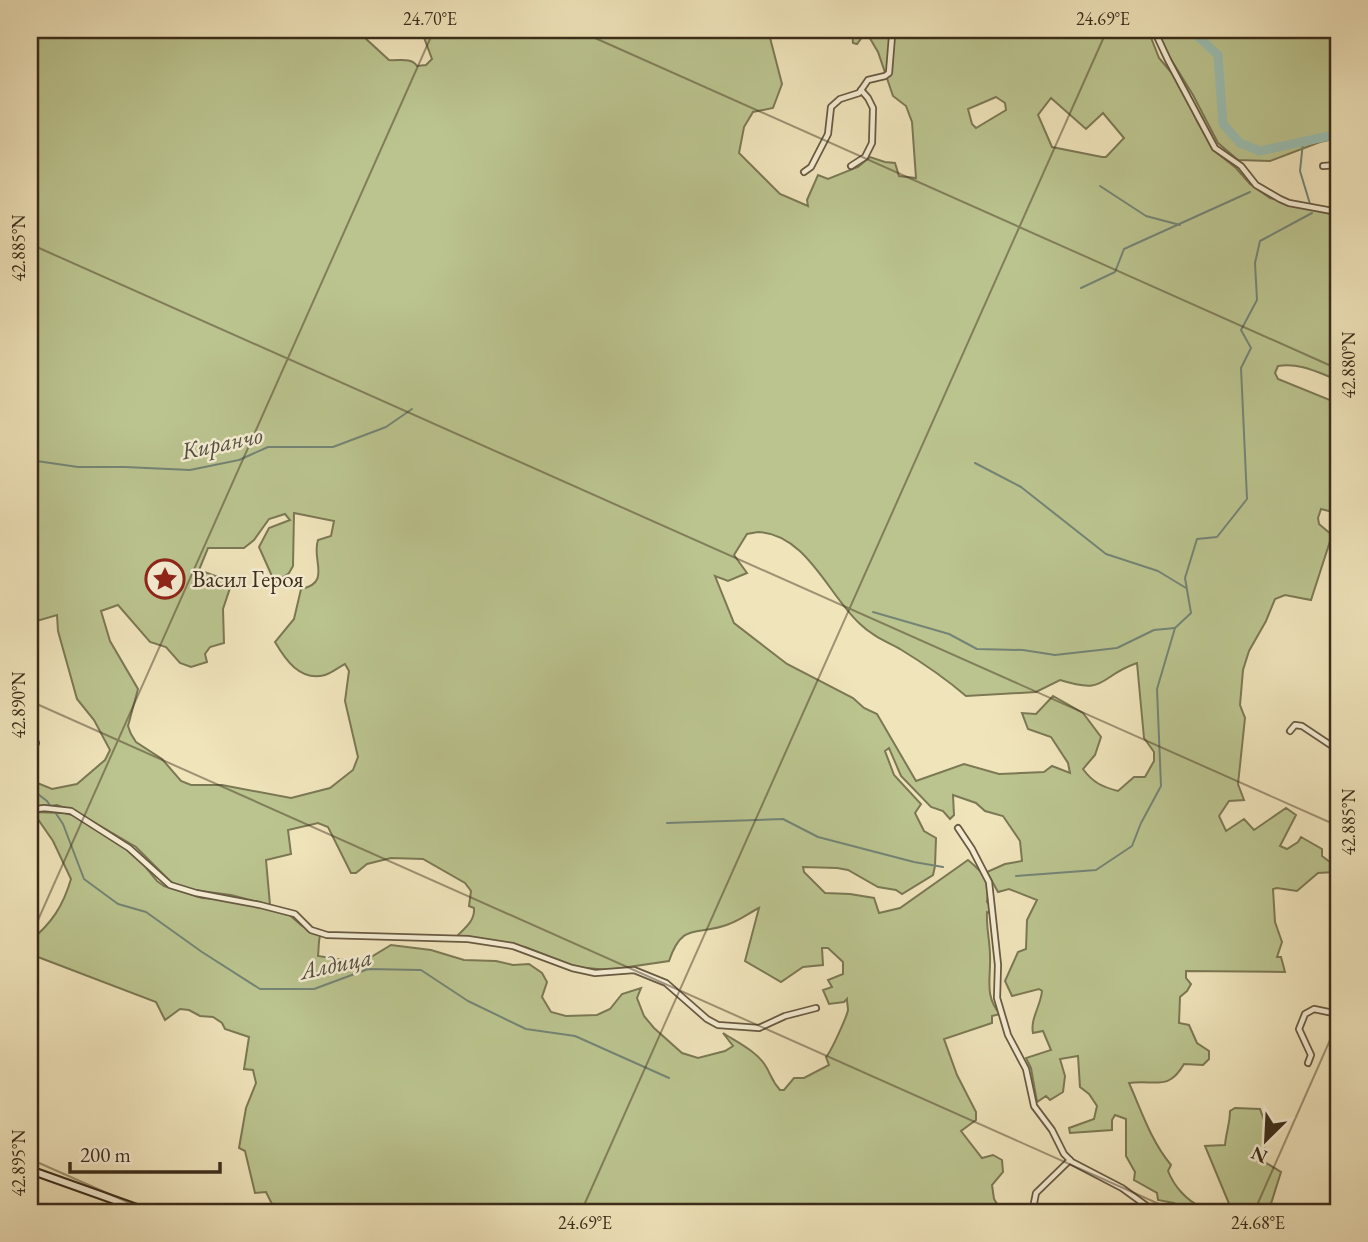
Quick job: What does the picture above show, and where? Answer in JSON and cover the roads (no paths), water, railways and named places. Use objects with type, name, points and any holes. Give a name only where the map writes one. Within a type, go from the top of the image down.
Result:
[{"type":"street","points":[[804,172],[811,167],[828,134],[831,107],[836,101],[857,94],[868,80],[889,73],[892,36],[889,30]]},
{"type":"street","points":[[1154,30],[1167,61],[1215,148],[1241,166],[1256,185],[1280,199],[1289,203],[1338,209]]},
{"type":"street","points":[[850,166],[867,155],[873,140],[873,108],[861,90]]},
{"type":"street","points":[[1323,166],[1338,165]]},
{"type":"street","points":[[1290,731],[1296,725],[1303,726],[1338,750]]},
{"type":"street","points":[[30,729],[36,743],[30,760]]},
{"type":"street","points":[[30,810],[44,808],[71,811],[129,848],[170,885],[195,893],[295,914],[317,933],[327,936],[468,939],[513,946],[572,968],[595,973],[634,970],[666,983],[707,1019],[718,1025],[759,1028],[785,1016],[816,1008]]},
{"type":"street","points":[[958,828],[971,846],[989,882],[998,965],[996,990],[1008,1035],[1026,1069],[1034,1106],[1070,1160],[1122,1188],[1155,1212]]},
{"type":"street","points":[[1338,963],[1338,984]]},
{"type":"street","points":[[1308,1063],[1311,1055],[1299,1029],[1302,1018],[1314,1009],[1338,1014]]},
{"type":"street","points":[[1039,1212],[1034,1203],[1036,1193],[1070,1160]]},
{"type":"street","points":[[30,1171],[148,1212]]},
{"type":"street","points":[[1234,1207],[1266,1212]]},
{"type":"street","points":[[1335,1212],[1338,1208]]},
{"type":"waterway","points":[[1191,30],[1218,55],[1223,124],[1240,143],[1260,151],[1338,134]]},
{"type":"waterway","points":[[1303,142],[1300,171],[1310,204]]},
{"type":"waterway","points":[[1100,186],[1146,216],[1180,225]]},
{"type":"waterway","points":[[1081,288],[1115,272],[1124,249],[1250,192]]},
{"type":"waterway","points":[[1016,876],[1096,870],[1132,846],[1161,786],[1157,689],[1175,628],[1191,613],[1185,578],[1197,539],[1217,537],[1247,499],[1241,368],[1251,348],[1241,330],[1257,300],[1255,263],[1260,241],[1312,213]]},
{"type":"waterway","name":"Киранчо","points":[[30,460],[78,467],[190,470],[239,460],[268,447],[333,447],[386,427],[412,409]]},
{"type":"waterway","points":[[975,463],[1021,487],[1106,554],[1158,571],[1186,588]]},
{"type":"waterway","points":[[873,612],[949,634],[977,649],[1023,650],[1055,655],[1117,648],[1154,630],[1175,628]]},
{"type":"waterway","name":"Алдица","points":[[30,788],[51,807]]},
{"type":"waterway","name":"Алдица","points":[[55,812],[63,824],[84,879],[118,904],[146,912],[260,989],[314,989],[368,969],[421,970],[468,1001],[526,1029],[575,1036],[669,1078]]},
{"type":"waterway","points":[[667,823],[783,819],[818,837],[943,867]]},
{"type":"place","name":"Васил Героя","points":[[165,579]]}]
